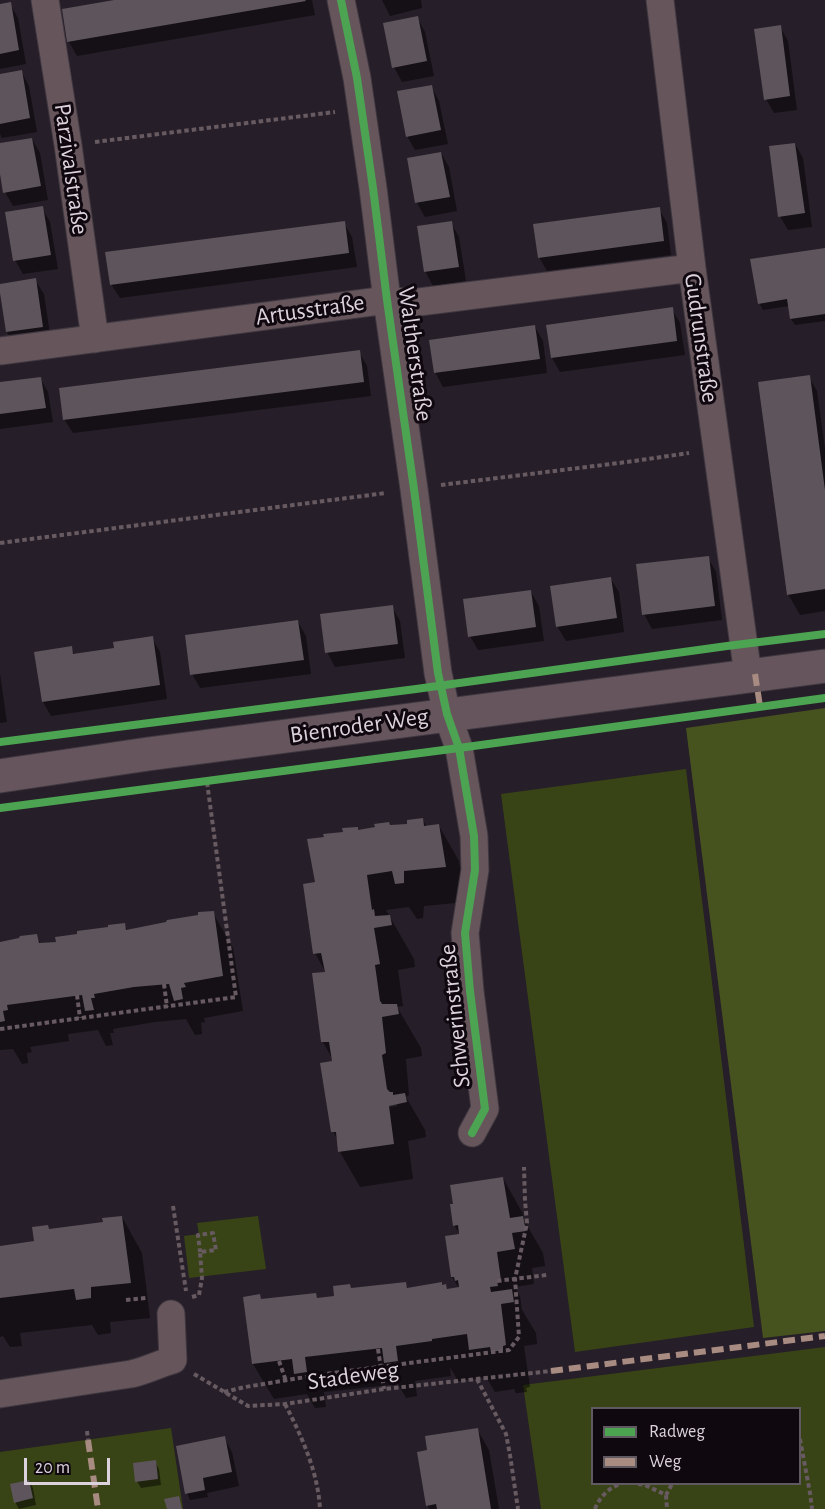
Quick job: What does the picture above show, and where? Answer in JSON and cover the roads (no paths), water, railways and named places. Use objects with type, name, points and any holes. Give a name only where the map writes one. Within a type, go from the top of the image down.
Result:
[{"type":"main road","name":"Bienroder Weg","points":[[0,776],[447,714],[825,666]]},
{"type":"street","name":"Parzivalstraße","points":[[45,0],[95,339]]},
{"type":"street","name":"Waltherstraße","points":[[341,0],[373,188],[438,673],[447,714]]},
{"type":"street","name":"Gudrunstraße","points":[[660,0],[692,268],[748,675]]},
{"type":"street","name":"Artusstraße","points":[[0,351],[387,300],[411,303],[692,268]]},
{"type":"street","name":"Schwerinstraße","points":[[447,714],[459,748],[474,837],[475,870],[465,933],[485,1109],[472,1133]]},
{"type":"street","points":[[0,1394],[131,1374],[146,1371],[173,1360],[171,1314]]}]
